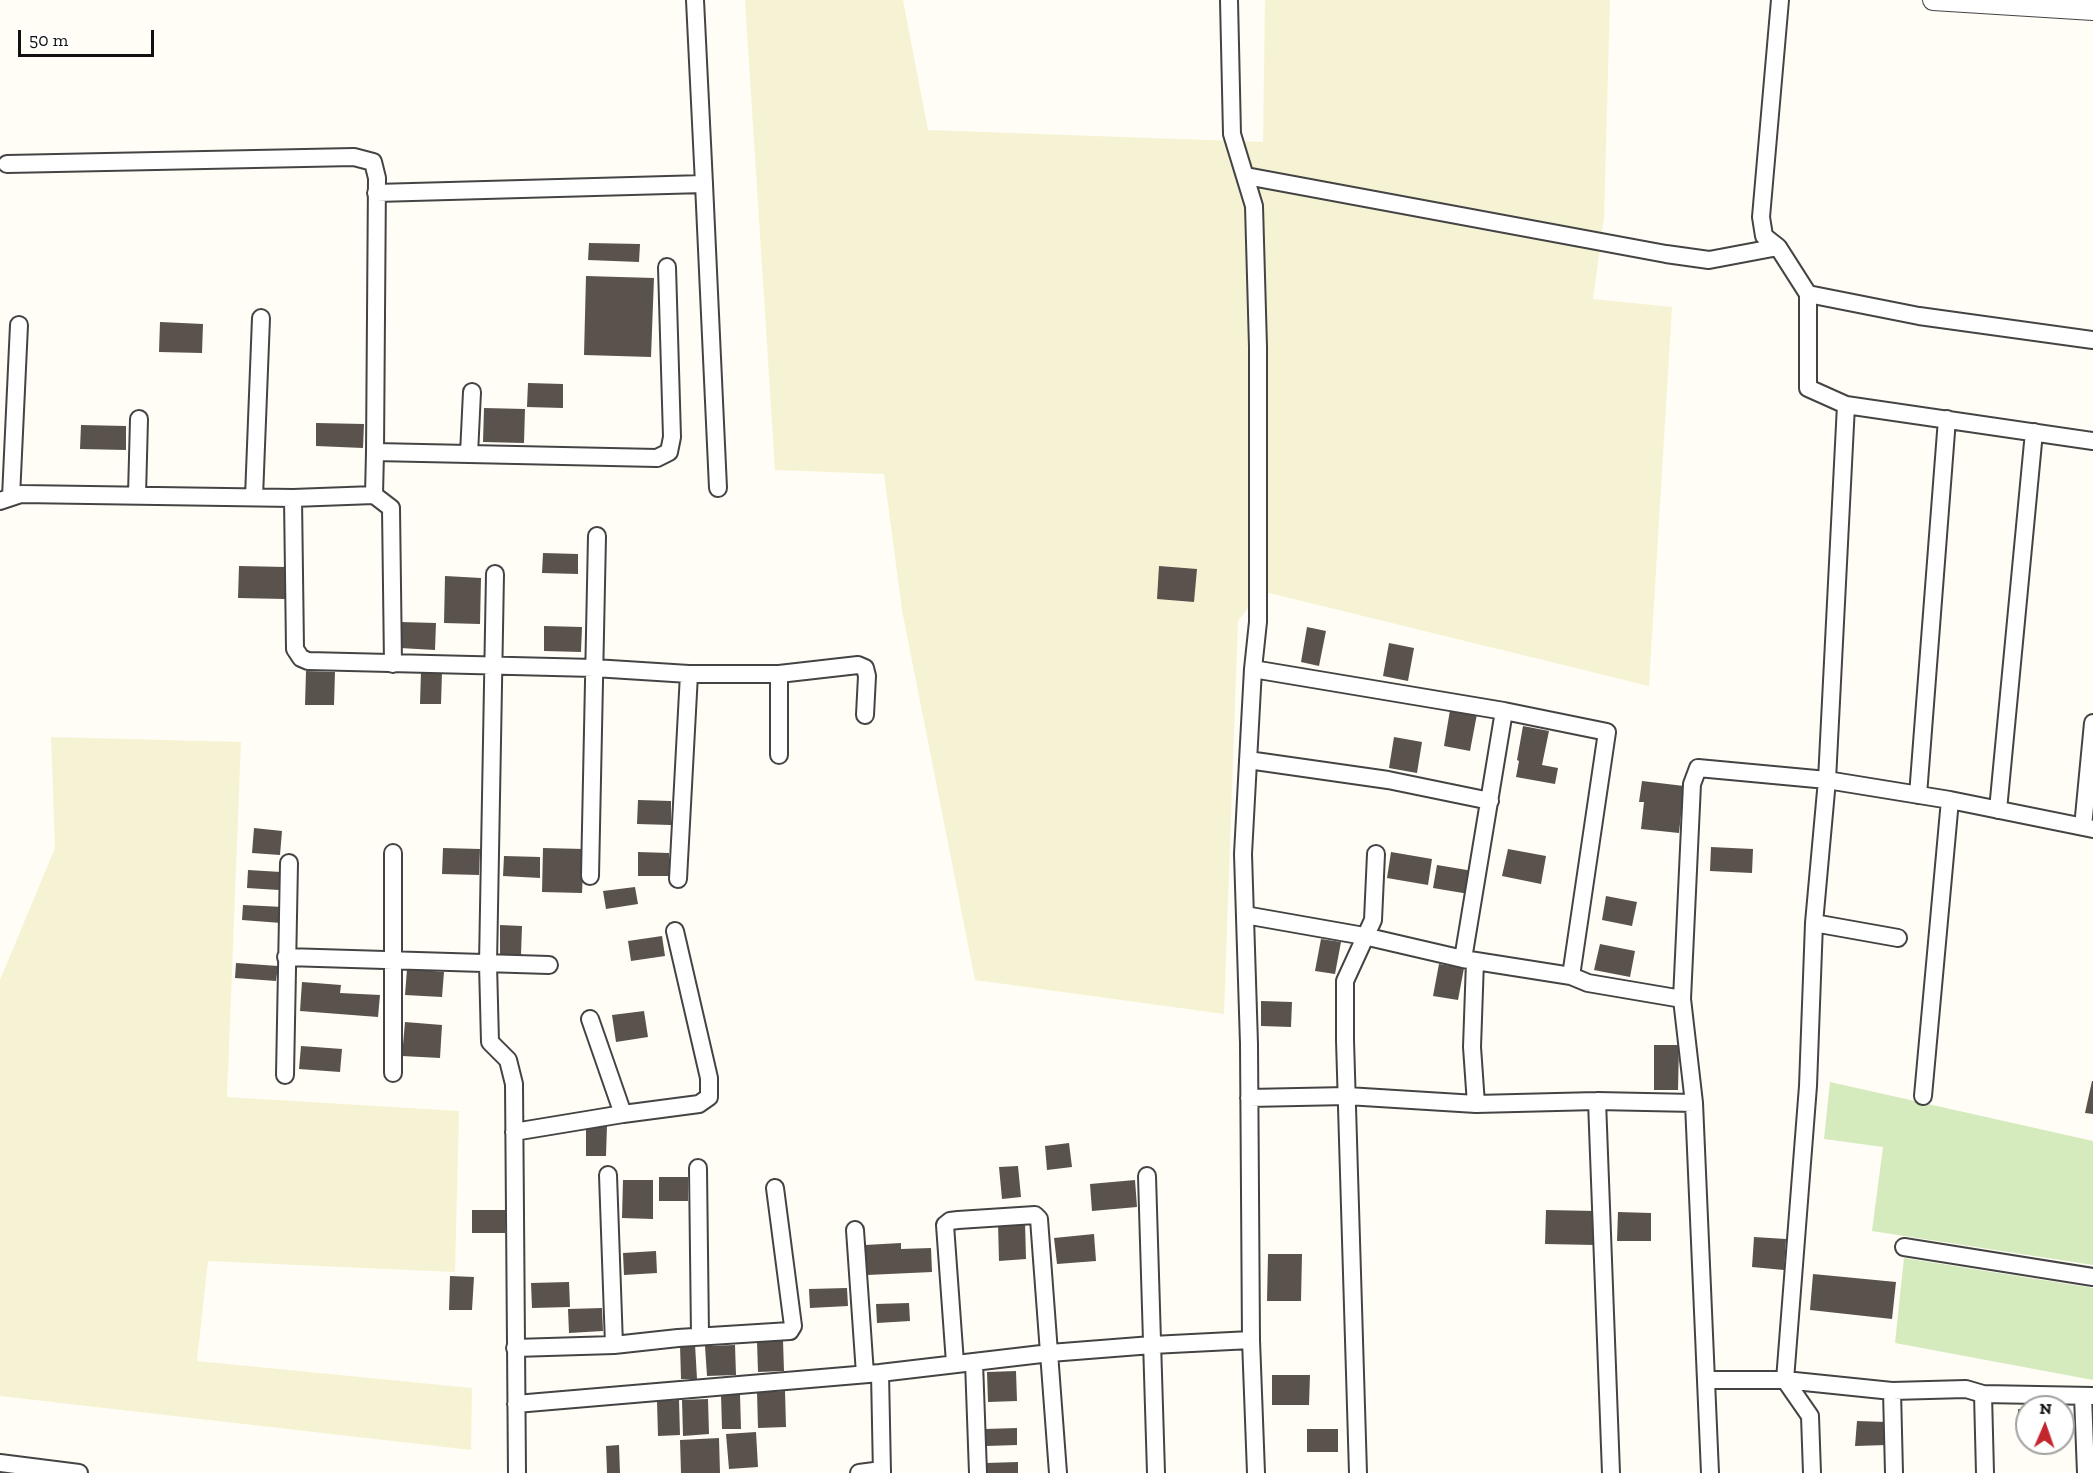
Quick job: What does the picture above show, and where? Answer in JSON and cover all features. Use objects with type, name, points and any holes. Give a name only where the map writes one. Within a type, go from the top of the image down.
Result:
[{"type":"street","points":[[695,0],[718,488]]},
{"type":"street","points":[[1229,0],[1232,134],[1254,206],[1258,347],[1258,622],[1253,669],[1243,854],[1249,1098],[1251,1340],[1256,1473]]},
{"type":"street","points":[[1780,0],[1761,217],[1764,236],[1778,247],[1808,294],[1808,388],[1846,405],[2093,441]]},
{"type":"street","points":[[1933,0],[2093,10]]},
{"type":"street","points":[[7,164],[354,157],[373,162],[377,178],[374,495]]},
{"type":"street","points":[[1246,176],[1709,260],[1778,247]]},
{"type":"street","points":[[376,193],[704,184]]},
{"type":"street","points":[[375,452],[657,458],[669,452],[672,437],[667,267]]},
{"type":"street","points":[[1808,294],[1919,316],[2093,340]]},
{"type":"street","points":[[254,497],[261,318]]},
{"type":"street","points":[[19,325],[5,499],[21,494],[293,498],[374,495],[391,508],[393,664]]},
{"type":"street","points":[[469,454],[472,392]]},
{"type":"street","points":[[1812,1473],[1810,1416],[1785,1380],[1808,1086],[1814,922],[1827,780],[1846,405]]},
{"type":"street","points":[[137,495],[139,419]]},
{"type":"street","points":[[1918,795],[1947,419]]},
{"type":"street","points":[[1998,810],[2034,432]]},
{"type":"street","points":[[293,498],[294,641],[297,654],[308,661],[594,668],[689,674],[779,674],[850,664],[865,668],[867,676],[865,715]]},
{"type":"street","points":[[590,876],[597,536]]},
{"type":"street","points":[[495,573],[488,964],[490,1042],[508,1060],[514,1084],[517,1473]]},
{"type":"street","points":[[1253,669],[1504,711],[1607,732],[1571,976]]},
{"type":"street","points":[[678,879],[689,674]]},
{"type":"street","points":[[779,674],[779,756]]},
{"type":"street","points":[[1476,1104],[1469,960],[1504,711]]},
{"type":"street","points":[[1710,1473],[1694,1103],[1682,999],[1692,784],[1698,768],[1827,780],[1950,800],[2088,828],[2093,723]]},
{"type":"street","points":[[1248,760],[1388,780],[1490,801]]},
{"type":"street","points":[[1923,1096],[1950,800]]},
{"type":"street","points":[[393,853],[393,1073]]},
{"type":"street","points":[[1358,1473],[1345,981],[1373,920],[1376,854]]},
{"type":"street","points":[[285,1075],[289,863]]},
{"type":"street","points":[[1245,915],[1364,936],[1469,960],[1571,976],[1588,983],[1682,999]]},
{"type":"street","points":[[1814,922],[1898,938]]},
{"type":"street","points":[[514,1132],[699,1104],[709,1097],[709,1078],[675,931]]},
{"type":"street","points":[[286,957],[549,965]]},
{"type":"street","points":[[590,1019],[623,1114]]},
{"type":"street","points":[[1249,1098],[1347,1096],[1476,1104],[1597,1101],[1694,1103]]},
{"type":"street","points":[[1597,1101],[1611,1473]]},
{"type":"street","points":[[698,1168],[700,1336]]},
{"type":"street","points":[[608,1175],[614,1345]]},
{"type":"street","points":[[1147,1176],[1156,1473]]},
{"type":"street","points":[[515,1348],[614,1345],[700,1336],[790,1331],[794,1326],[775,1188]]},
{"type":"street","points":[[955,1363],[945,1226],[950,1221],[958,1220],[1035,1215],[1039,1219],[1058,1473]]},
{"type":"street","points":[[855,1230],[873,1373],[882,1472],[859,1473]]},
{"type":"street","points":[[1904,1247],[2093,1277]]},
{"type":"street","points":[[516,1404],[873,1373],[1050,1353],[1251,1340]]},
{"type":"street","points":[[974,1362],[978,1473]]},
{"type":"street","points":[[1707,1380],[1785,1380],[1892,1391],[1966,1389],[1983,1394],[2088,1396],[2086,1473]]},
{"type":"street","points":[[1892,1391],[1894,1473]]},
{"type":"street","points":[[1983,1394],[1984,1473]]},
{"type":"street","points":[[0,1462],[79,1473]]},
{"type":"shaded area","points":[[745,0],[903,0],[928,130],[1263,142],[1265,0],[1610,0],[1604,219],[1593,299],[1672,307],[1649,686],[1261,591],[1238,621],[1224,1014],[975,980],[902,610],[884,474],[775,470]]},
{"type":"shaded area","points":[[51,737],[241,742],[227,1097],[459,1111],[455,1272],[208,1261],[197,1361],[472,1388],[471,1450],[0,1396],[0,980],[55,848]]},
{"type":"green space","points":[[1830,1082],[2093,1141],[2093,1265],[1872,1231],[1883,1147],[1824,1139]]},
{"type":"green space","points":[[1904,1258],[2093,1288],[2093,1380],[1895,1343]]},
{"type":"building","points":[[589,243],[640,244],[639,262],[588,260]]},
{"type":"building","points":[[586,276],[654,278],[651,357],[584,355]]},
{"type":"building","points":[[160,322],[203,324],[202,353],[159,352]]},
{"type":"building","points":[[528,383],[563,384],[563,408],[527,407]]},
{"type":"building","points":[[484,408],[525,409],[524,443],[483,442]]},
{"type":"building","points":[[316,423],[364,424],[363,448],[316,446]]},
{"type":"building","points":[[81,425],[126,426],[126,450],[80,449]]},
{"type":"building","points":[[543,553],[578,554],[578,574],[542,573]]},
{"type":"building","points":[[239,566],[286,567],[285,599],[238,598]]},
{"type":"building","points":[[1159,566],[1197,569],[1194,602],[1157,599]]},
{"type":"building","points":[[445,576],[481,578],[480,624],[444,623]]},
{"type":"building","points":[[401,622],[436,623],[435,650],[400,648]]},
{"type":"building","points":[[544,626],[582,627],[581,652],[544,651]]},
{"type":"building","points":[[1307,627],[1326,631],[1319,666],[1301,662]]},
{"type":"building","points":[[1389,643],[1414,648],[1408,681],[1383,676]]},
{"type":"building","points":[[306,671],[335,672],[334,705],[305,705]]},
{"type":"building","points":[[421,671],[442,672],[441,704],[420,704]]},
{"type":"building","points":[[1450,710],[1477,714],[1470,751],[1444,746]]},
{"type":"building","points":[[1523,726],[1549,731],[1542,765],[1558,768],[1555,784],[1516,777]]},
{"type":"building","points":[[1394,737],[1422,742],[1417,773],[1389,768]]},
{"type":"building","points":[[1642,781],[1684,786],[1679,833],[1641,829],[1644,802],[1639,802]]},
{"type":"building","points":[[638,800],[671,801],[671,825],[637,824]]},
{"type":"building","points":[[254,828],[282,831],[280,855],[252,853]]},
{"type":"building","points":[[1711,847],[1753,849],[1752,873],[1710,871]]},
{"type":"building","points":[[443,848],[480,849],[479,875],[442,874]]},
{"type":"building","points":[[543,848],[584,849],[582,893],[542,892]]},
{"type":"building","points":[[1508,849],[1546,856],[1541,884],[1502,876]]},
{"type":"building","points":[[638,852],[669,853],[669,876],[638,876]]},
{"type":"building","points":[[1391,852],[1432,859],[1428,885],[1387,878]]},
{"type":"building","points":[[504,856],[540,857],[540,878],[503,876]]},
{"type":"building","points":[[1437,865],[1473,871],[1469,894],[1433,888]]},
{"type":"building","points":[[248,870],[281,872],[279,890],[247,888]]},
{"type":"building","points":[[635,887],[638,904],[606,909],[603,891]]},
{"type":"building","points":[[1606,896],[1637,902],[1632,926],[1602,920]]},
{"type":"building","points":[[243,905],[283,907],[281,923],[242,920]]},
{"type":"building","points":[[500,925],[522,926],[521,955],[500,954]]},
{"type":"building","points":[[662,936],[665,956],[631,961],[628,941]]},
{"type":"building","points":[[1321,939],[1341,942],[1335,974],[1315,971]]},
{"type":"building","points":[[1600,944],[1635,951],[1630,977],[1594,970]]},
{"type":"building","points":[[236,963],[278,966],[276,981],[235,978]]},
{"type":"building","points":[[1439,964],[1464,968],[1458,1000],[1433,996]]},
{"type":"building","points":[[407,969],[444,972],[442,997],[405,995]]},
{"type":"building","points":[[302,982],[341,985],[340,993],[380,995],[378,1017],[300,1011]]},
{"type":"building","points":[[1261,1001],[1292,1002],[1291,1027],[1261,1026]]},
{"type":"building","points":[[644,1011],[648,1037],[616,1042],[612,1015]]},
{"type":"building","points":[[405,1022],[442,1025],[440,1058],[402,1056]]},
{"type":"building","points":[[1654,1045],[1679,1045],[1678,1090],[1654,1090]]},
{"type":"building","points":[[301,1046],[342,1049],[340,1072],[299,1069]]},
{"type":"building","points":[[2093,1081],[2093,1114],[2085,1113]]},
{"type":"building","points":[[586,1125],[607,1125],[606,1156],[586,1156]]},
{"type":"building","points":[[1069,1143],[1072,1167],[1047,1170],[1045,1146]]},
{"type":"building","points":[[1018,1166],[1021,1197],[1002,1199],[999,1167]]},
{"type":"building","points":[[659,1177],[688,1177],[688,1201],[659,1201]]},
{"type":"building","points":[[623,1180],[653,1180],[653,1219],[622,1218]]},
{"type":"building","points":[[1135,1180],[1137,1207],[1092,1211],[1090,1184]]},
{"type":"building","points":[[472,1210],[506,1210],[505,1233],[472,1233]]},
{"type":"building","points":[[1546,1210],[1596,1211],[1595,1245],[1545,1244]]},
{"type":"building","points":[[1618,1212],[1651,1213],[1651,1241],[1617,1241]]},
{"type":"building","points":[[1025,1222],[1026,1259],[999,1261],[998,1223]]},
{"type":"building","points":[[1094,1234],[1096,1261],[1057,1264],[1054,1238]]},
{"type":"building","points":[[1754,1237],[1786,1239],[1784,1270],[1752,1267]]},
{"type":"building","points":[[901,1243],[901,1249],[931,1248],[932,1272],[867,1275],[865,1245]]},
{"type":"building","points":[[656,1251],[657,1273],[624,1275],[623,1253]]},
{"type":"building","points":[[1268,1254],[1302,1254],[1301,1301],[1267,1301]]},
{"type":"building","points":[[1813,1274],[1896,1282],[1892,1319],[1810,1310]]},
{"type":"building","points":[[450,1276],[474,1277],[472,1310],[449,1310]]},
{"type":"building","points":[[569,1282],[570,1307],[532,1308],[531,1283]]},
{"type":"building","points":[[847,1288],[848,1306],[810,1308],[809,1289]]},
{"type":"building","points":[[909,1303],[910,1321],[877,1323],[876,1304]]},
{"type":"building","points":[[602,1308],[603,1331],[569,1333],[568,1309]]},
{"type":"building","points":[[783,1340],[784,1371],[758,1372],[757,1341]]},
{"type":"building","points":[[695,1344],[697,1379],[681,1379],[680,1345]]},
{"type":"building","points":[[735,1345],[736,1375],[707,1376],[705,1346]]},
{"type":"building","points":[[1016,1371],[1017,1401],[988,1402],[987,1372]]},
{"type":"building","points":[[1272,1375],[1310,1375],[1309,1405],[1272,1405]]},
{"type":"building","points":[[785,1391],[786,1427],[758,1428],[757,1392]]},
{"type":"building","points":[[740,1394],[741,1429],[722,1429],[721,1395]]},
{"type":"building","points":[[708,1399],[709,1434],[683,1436],[682,1400]]},
{"type":"building","points":[[679,1400],[680,1435],[658,1436],[657,1401]]},
{"type":"building","points":[[1857,1421],[1887,1422],[1887,1445],[1855,1446]]},
{"type":"building","points":[[1017,1428],[1017,1445],[986,1446],[985,1429]]},
{"type":"building","points":[[1307,1429],[1338,1429],[1338,1452],[1307,1452]]},
{"type":"building","points":[[756,1432],[758,1467],[729,1469],[726,1434]]},
{"type":"building","points":[[719,1438],[720,1473],[681,1473],[680,1440]]},
{"type":"building","points":[[619,1445],[620,1473],[607,1473],[606,1446]]},
{"type":"building","points":[[1018,1462],[1018,1473],[987,1473],[986,1463]]}]
